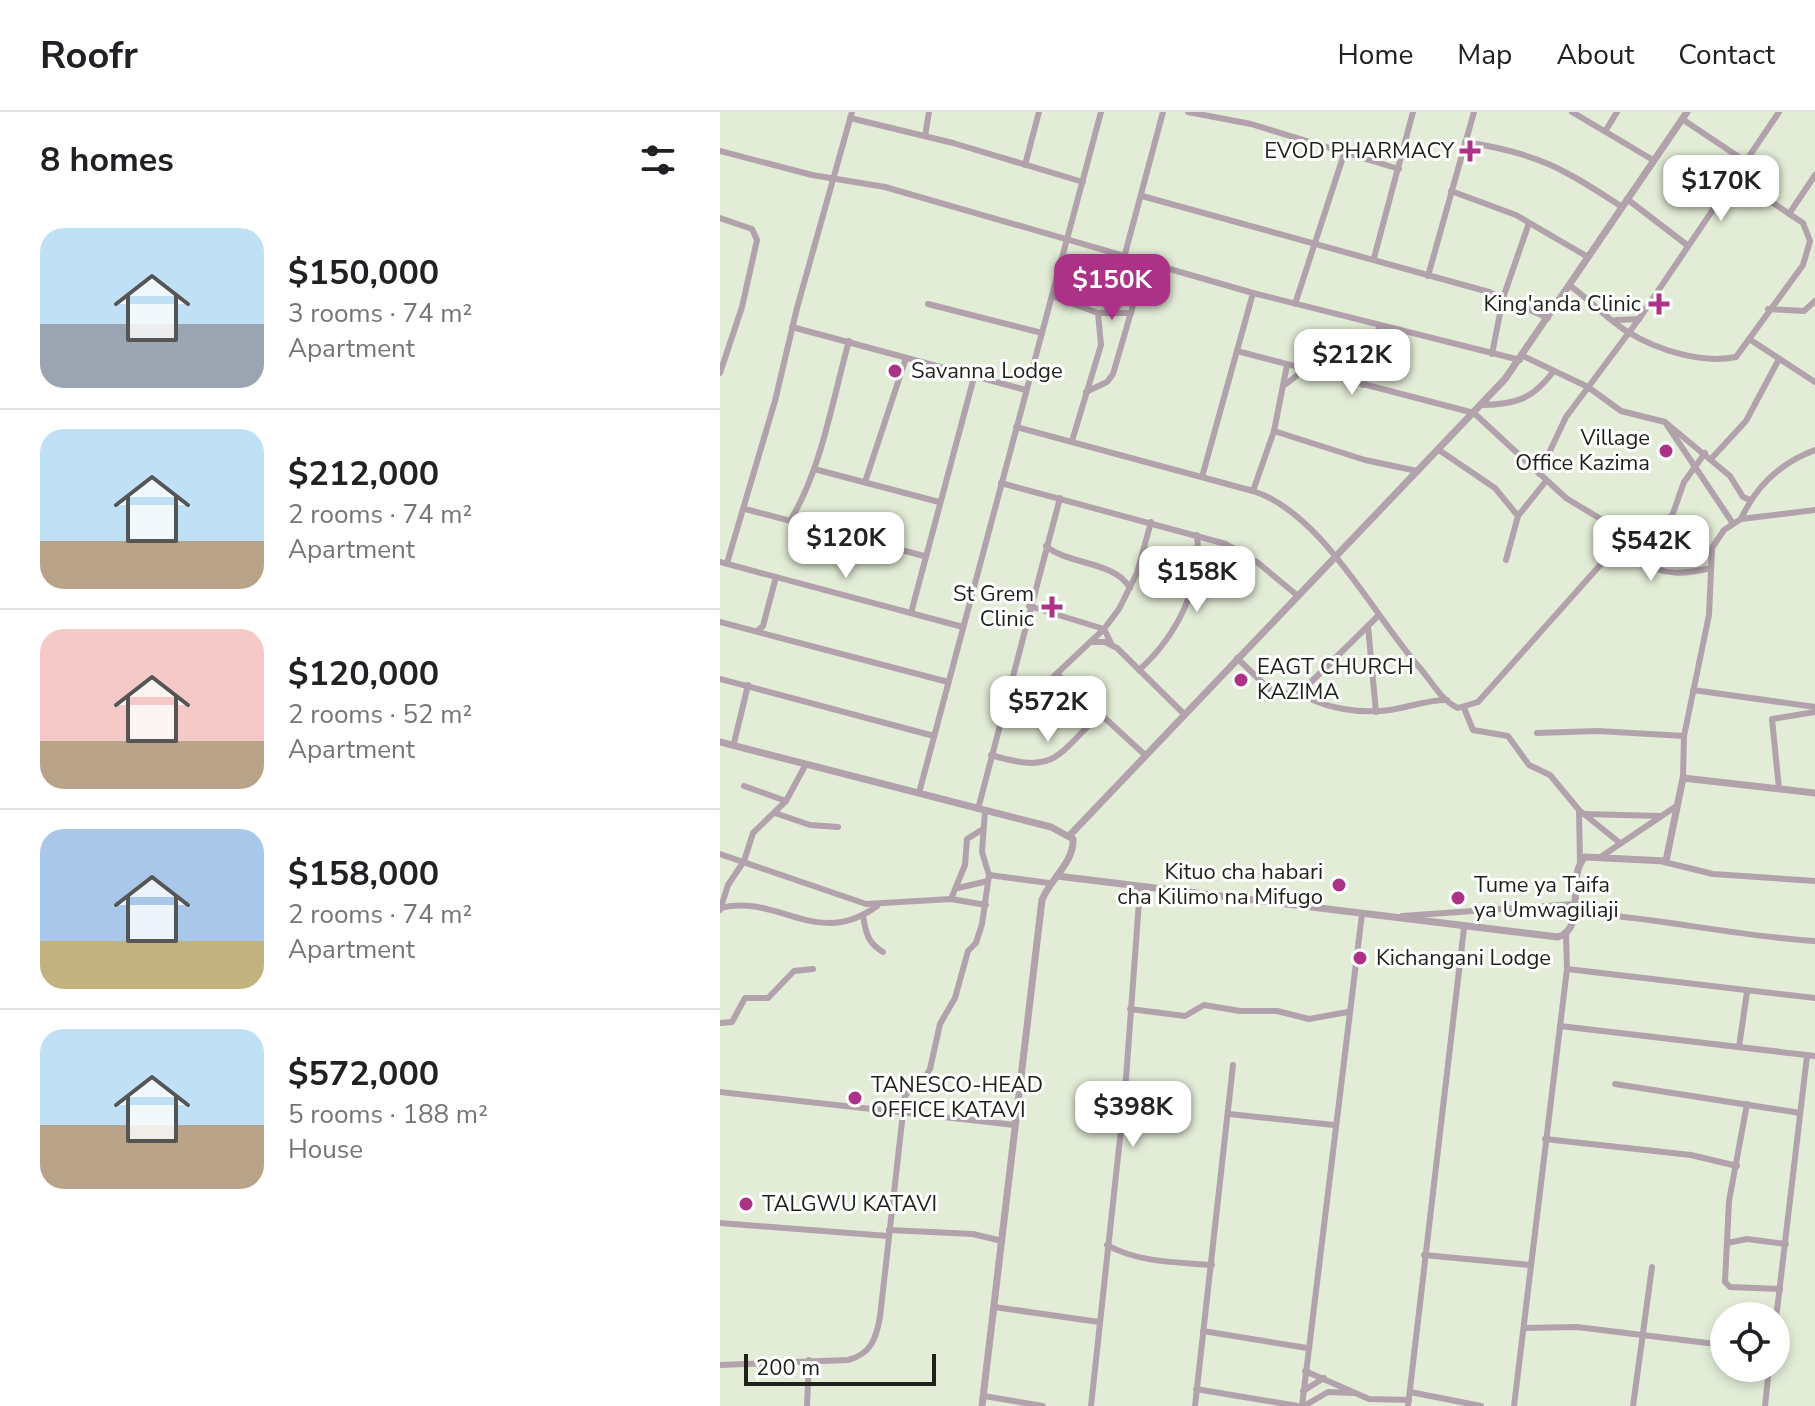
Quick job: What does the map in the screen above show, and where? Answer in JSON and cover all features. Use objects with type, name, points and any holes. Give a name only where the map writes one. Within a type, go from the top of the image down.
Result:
[{"type":"street","points":[[925,136],[929,112]]},
{"type":"street","points":[[1025,165],[1039,112]]},
{"type":"street","points":[[919,793],[1101,112]]},
{"type":"street","points":[[1125,254],[1163,112]]},
{"type":"street","points":[[1188,112],[1251,124],[1399,169]]},
{"type":"street","points":[[1428,276],[1474,112]]},
{"type":"street","points":[[1572,112],[1653,160]]},
{"type":"street","points":[[1606,130],[1617,112]]},
{"type":"street","points":[[1539,474],[1559,427],[1639,319],[1779,112]]},
{"type":"street","points":[[1374,258],[1411,113]]},
{"type":"street","points":[[963,627],[723,562],[745,509],[851,115],[1083,182]]},
{"type":"street","points":[[982,1406],[1037,931],[1049,883],[1072,852],[1070,835],[1482,405],[1522,358],[1684,116],[1745,161]]},
{"type":"street","points":[[1465,142],[1541,158],[1564,168],[1625,203],[1687,245]]},
{"type":"street","points":[[720,151],[812,175],[885,187],[1253,293],[1492,354],[1522,358],[1588,387],[1621,411],[1665,422],[1705,453],[1750,500]]},
{"type":"street","points":[[1295,304],[1344,154]]},
{"type":"street","points":[[1789,214],[1815,175]]},
{"type":"street","points":[[1734,177],[1807,228],[1810,246],[1815,254]]},
{"type":"street","points":[[1451,191],[1529,223],[1588,257]]},
{"type":"street","points":[[1142,196],[1374,258],[1503,298],[1548,318]]},
{"type":"street","points":[[720,218],[752,229],[757,240],[742,307],[720,373]]},
{"type":"street","points":[[1492,354],[1503,298],[1529,223]]},
{"type":"street","points":[[1569,285],[1628,332],[1684,355],[1716,359],[1736,357],[1803,265],[1810,246]]},
{"type":"street","points":[[1086,392],[1107,382],[1113,374],[1146,261]]},
{"type":"street","points":[[1202,477],[1253,293]]},
{"type":"street","points":[[1052,296],[1098,313],[1131,313]]},
{"type":"street","points":[[1768,309],[1804,311],[1815,301]]},
{"type":"street","points":[[928,304],[1042,333]]},
{"type":"street","points":[[1072,441],[1103,335],[1098,313]]},
{"type":"street","points":[[1616,320],[1639,319]]},
{"type":"street","points":[[1363,385],[1365,356],[1380,326]]},
{"type":"street","points":[[792,327],[1026,390]]},
{"type":"street","points":[[1749,339],[1815,382]]},
{"type":"street","points":[[790,521],[814,469],[849,341]]},
{"type":"street","points":[[1237,351],[1474,413],[1566,498],[1631,533],[1638,554],[1652,568],[1677,574],[1711,568]]},
{"type":"street","points":[[865,482],[906,358]]},
{"type":"street","points":[[1711,459],[1746,421],[1779,359]]},
{"type":"street","points":[[1253,491],[1274,431],[1286,384],[1287,365]]},
{"type":"street","points":[[1286,384],[1305,369]]},
{"type":"street","points":[[1482,405],[1522,401],[1540,389],[1553,372]]},
{"type":"street","points":[[911,613],[974,377]]},
{"type":"street","points":[[1665,422],[1732,522]]},
{"type":"street","points":[[1016,427],[1264,494],[1296,515],[1334,556],[1447,700],[1454,706],[1464,708],[1486,694],[1631,533],[1672,516],[1679,493],[1705,453]]},
{"type":"street","points":[[1274,431],[1365,460],[1417,471]]},
{"type":"street","points":[[1439,450],[1495,488],[1518,516]]},
{"type":"street","points":[[1741,519],[1750,500],[1772,475],[1815,450]]},
{"type":"street","points":[[814,469],[939,502]]},
{"type":"street","points":[[1260,472],[1264,494]]},
{"type":"street","points":[[1506,560],[1518,516],[1546,481]]},
{"type":"street","points":[[1001,483],[1211,539],[1241,551],[1298,596]]},
{"type":"street","points":[[720,1365],[848,1360],[865,1354],[873,1344],[880,1317],[905,1095],[922,1082],[934,1058],[940,1024],[955,998],[968,951],[976,943],[986,905],[989,878],[982,852],[981,810],[991,755],[1060,498]]},
{"type":"street","points":[[745,509],[924,556]]},
{"type":"street","points":[[1664,862],[1670,849],[1675,807],[1683,778],[1684,736],[1709,615],[1712,548],[1732,522],[1815,510]]},
{"type":"street","points":[[1004,702],[1032,697],[1104,629],[1137,573],[1151,522]]},
{"type":"street","points":[[1197,535],[1199,553]]},
{"type":"street","points":[[1139,670],[1172,635],[1199,553],[1211,539]]},
{"type":"street","points":[[1046,546],[1061,557],[1114,574],[1137,573]]},
{"type":"street","points":[[1041,564],[1061,557]]},
{"type":"street","points":[[1114,574],[1130,588]]},
{"type":"street","points":[[757,631],[763,626],[776,577]]},
{"type":"street","points":[[1029,606],[1104,629],[1111,643],[1184,714]]},
{"type":"street","points":[[1237,658],[1278,694],[1298,691],[1379,615]]},
{"type":"street","points":[[720,622],[948,682]]},
{"type":"street","points":[[1368,626],[1376,712]]},
{"type":"street","points":[[1091,642],[1111,643]]},
{"type":"street","points":[[1066,667],[1066,683]]},
{"type":"street","points":[[1058,675],[1145,755]]},
{"type":"street","points":[[720,679],[934,736]]},
{"type":"street","points":[[734,743],[748,685]]},
{"type":"street","points":[[1693,690],[1815,709]]},
{"type":"street","points":[[1298,691],[1328,706],[1376,712],[1420,701],[1447,700]]},
{"type":"street","points":[[1770,701],[1779,789]]},
{"type":"street","points":[[1464,708],[1473,730],[1508,736],[1529,765],[1550,775],[1581,812],[1620,843]]},
{"type":"street","points":[[1772,719],[1815,709]]},
{"type":"street","points":[[991,755],[1030,765],[1047,763],[1099,715]]},
{"type":"street","points":[[1537,733],[1598,731],[1684,736]]},
{"type":"street","points":[[720,742],[734,743],[1070,835]]},
{"type":"street","points":[[806,764],[786,801],[753,833],[744,861],[728,885],[720,909],[745,906],[826,923],[849,923],[878,906]]},
{"type":"street","points":[[1683,778],[1815,793]]},
{"type":"street","points":[[744,786],[786,801]]},
{"type":"street","points":[[1602,856],[1675,807]]},
{"type":"street","points":[[1581,812],[1660,816]]},
{"type":"street","points":[[1514,1406],[1567,969],[1566,934],[1574,908],[1580,862],[1581,812]]},
{"type":"street","points":[[775,813],[810,825],[838,827]]},
{"type":"street","points":[[951,899],[965,865],[967,839],[983,829]]},
{"type":"street","points":[[720,854],[878,906],[951,899],[986,905]]},
{"type":"street","points":[[1580,862],[1590,856],[1602,856],[1664,862],[1713,874],[1815,881]]},
{"type":"street","points":[[1057,876],[1464,928],[1558,937],[1566,934]]},
{"type":"street","points":[[958,888],[989,878],[1049,883]]},
{"type":"street","points":[[1091,1406],[1140,888]]},
{"type":"street","points":[[1381,918],[1574,908],[1765,938],[1815,941]]},
{"type":"street","points":[[1300,1406],[1362,914]]},
{"type":"street","points":[[863,916],[867,937],[873,946],[883,952]]},
{"type":"street","points":[[1409,1399],[1464,928]]},
{"type":"street","points":[[720,1023],[732,1022],[745,998],[768,998],[794,971],[813,969]]},
{"type":"street","points":[[1567,969],[1815,998]]},
{"type":"street","points":[[1739,1047],[1747,992]]},
{"type":"street","points":[[1130,1009],[1185,1016],[1198,1006],[1209,1005],[1240,1011],[1277,1011],[1309,1019],[1348,1012]]},
{"type":"street","points":[[1560,1026],[1811,1056],[1800,1113],[1778,1302]]},
{"type":"street","points":[[1195,1406],[1233,1065]]},
{"type":"street","points":[[1615,1084],[1800,1113]]},
{"type":"street","points":[[720,1092],[1015,1125]]},
{"type":"street","points":[[1747,1104],[1729,1201],[1727,1285],[1780,1289]]},
{"type":"street","points":[[1229,1114],[1334,1125]]},
{"type":"street","points":[[1545,1139],[1691,1155],[1737,1166]]},
{"type":"street","points":[[720,1223],[888,1233],[973,1234],[1002,1241]]},
{"type":"street","points":[[1727,1243],[1747,1239],[1786,1244]]},
{"type":"street","points":[[1107,1245],[1153,1260],[1212,1265]]},
{"type":"street","points":[[1106,1257],[1118,1251]]},
{"type":"street","points":[[1424,1255],[1530,1265]]},
{"type":"street","points":[[1633,1406],[1645,1336],[1652,1267]]},
{"type":"street","points":[[994,1307],[1099,1322]]},
{"type":"street","points":[[1524,1328],[1577,1327],[1710,1343]]},
{"type":"street","points":[[1203,1331],[1307,1348]]},
{"type":"street","points":[[807,1406],[809,1360]]},
{"type":"street","points":[[1305,1371],[1369,1399],[1409,1399],[1481,1406]]},
{"type":"street","points":[[1303,1391],[1324,1378]]},
{"type":"street","points":[[1765,1406],[1768,1382]]},
{"type":"street","points":[[1196,1389],[1300,1406],[1328,1392],[1354,1393]]},
{"type":"street","points":[[984,1396],[1043,1406]]},
{"type":"place","name":"EVOD PHARMACY","points":[[1470,151]]},
{"type":"place","name":"King'anda Clinic","points":[[1659,304]]},
{"type":"place","name":"Savanna Lodge","points":[[895,371]]},
{"type":"place","name":"Village Office Kazima","points":[[1666,451]]},
{"type":"place","name":"St Grem Clinic","points":[[1052,607]]},
{"type":"place","name":"EAGT CHURCH KAZIMA","points":[[1241,680]]},
{"type":"place","name":"Kituo cha habari cha Kilimo na Mifugo","points":[[1339,885]]},
{"type":"place","name":"Tume ya Taifa ya Umwagiliaji","points":[[1458,898]]},
{"type":"place","name":"Kichangani Lodge","points":[[1360,958]]},
{"type":"place","name":"TANESCO-HEAD OFFICE KATAVI","points":[[855,1098]]},
{"type":"place","name":"TALGWU KATAVI","points":[[746,1204]]}]
